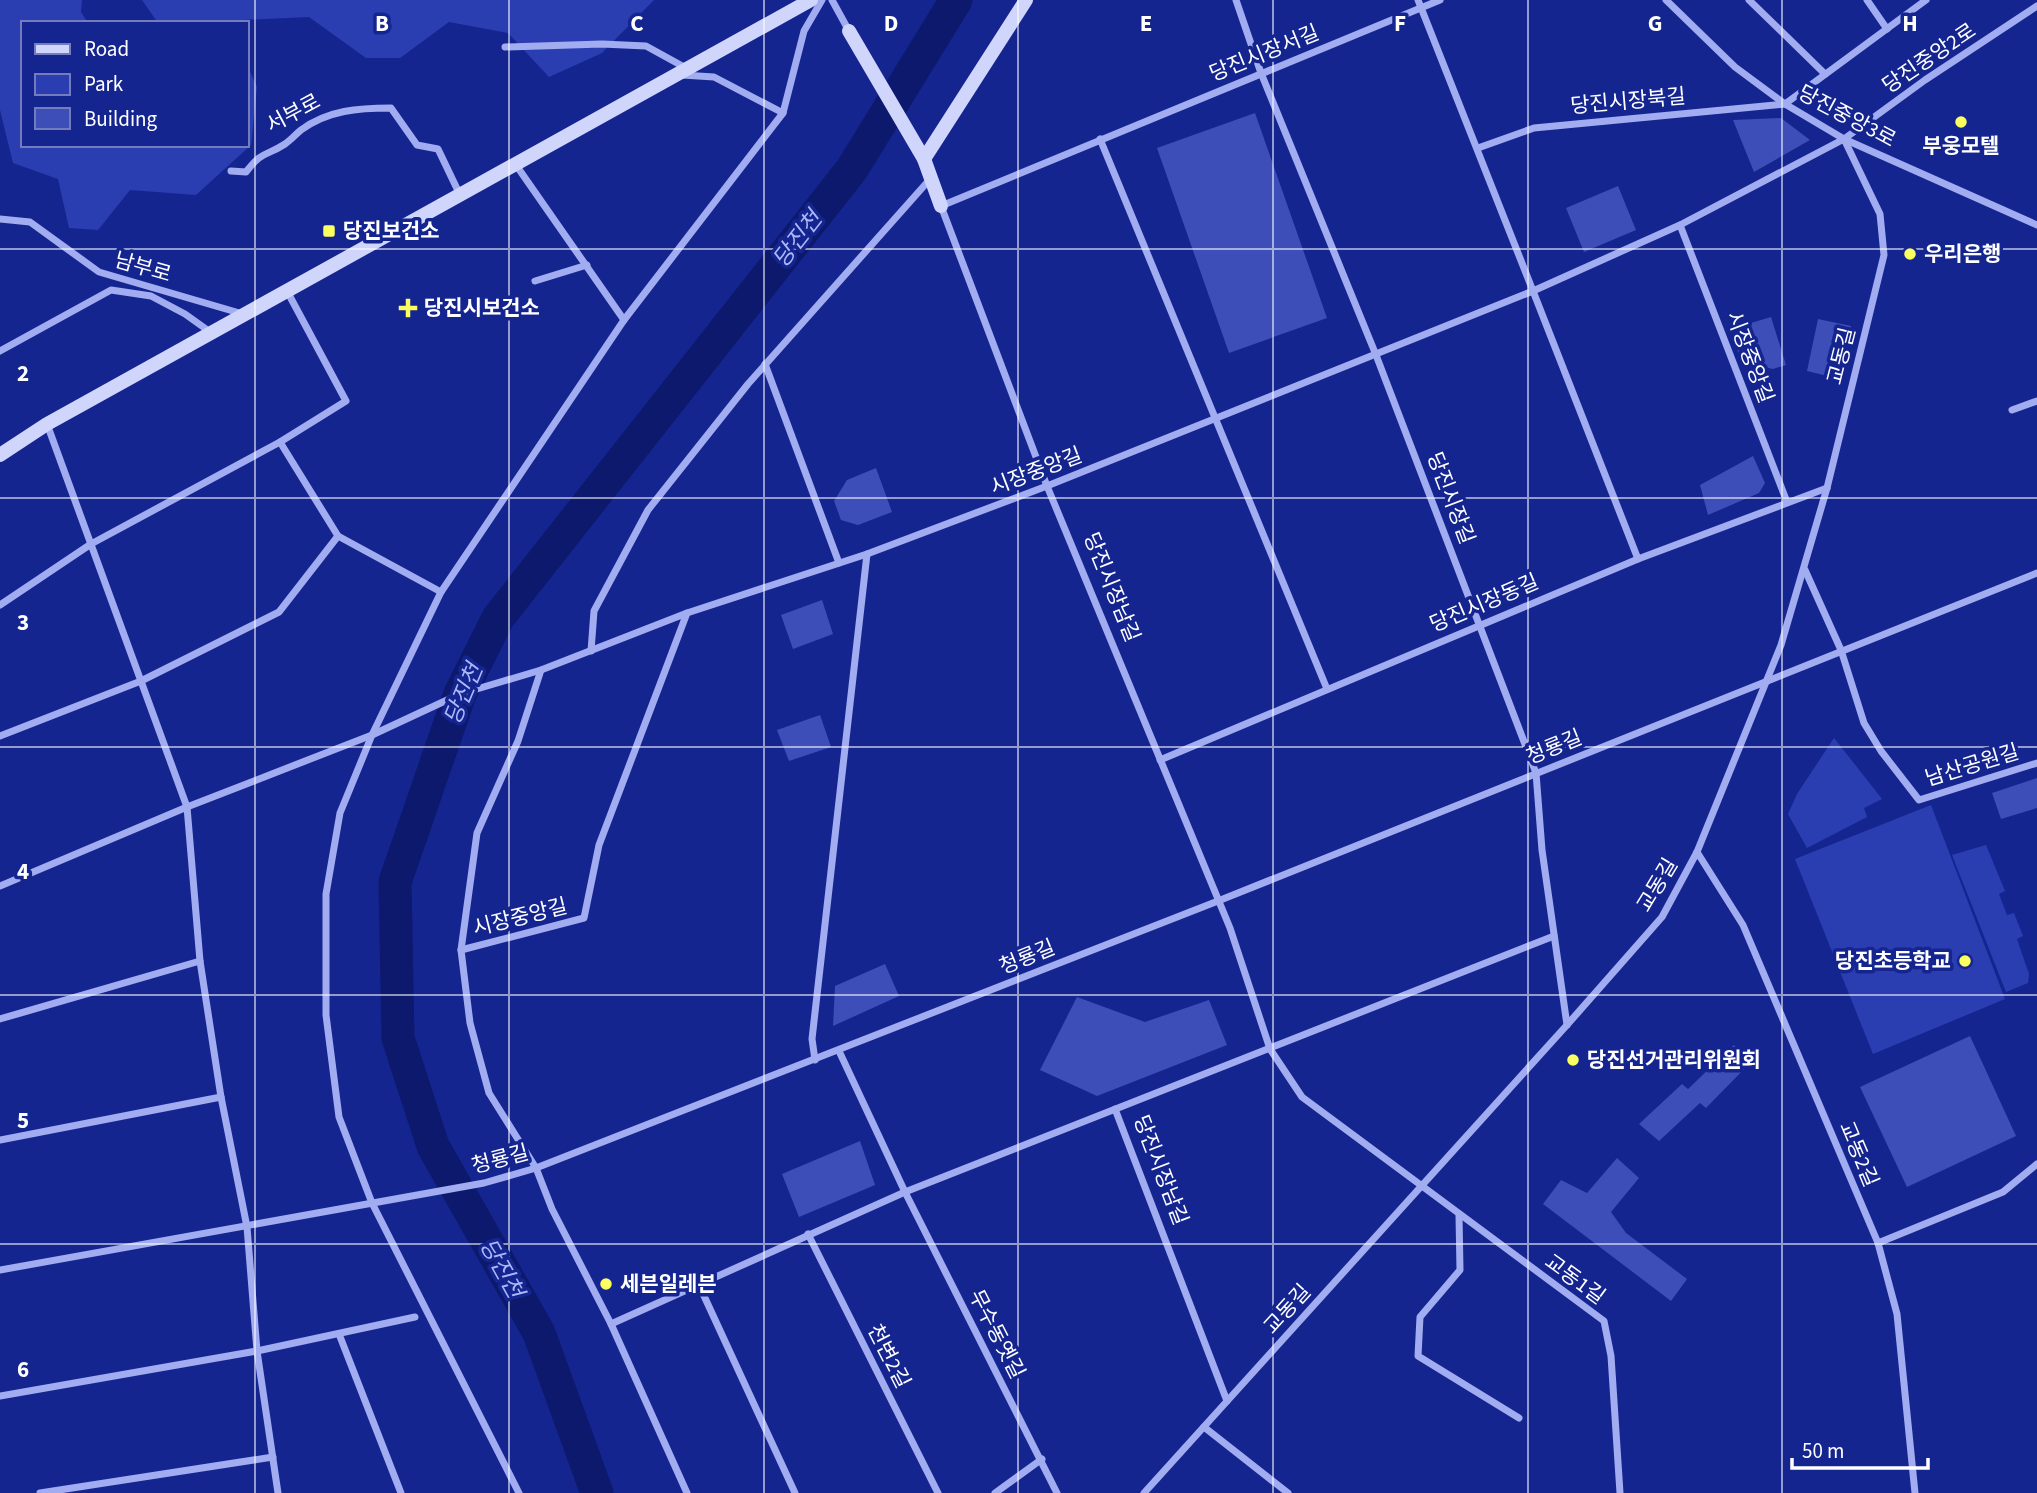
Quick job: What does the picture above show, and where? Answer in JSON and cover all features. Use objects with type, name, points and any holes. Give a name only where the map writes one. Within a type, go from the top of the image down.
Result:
[{"type":"main road","points":[[0,455],[47,425],[811,0]]},
{"type":"main road","points":[[924,159],[1026,0]]},
{"type":"main road","name":"당진시장남길","points":[[849,31],[924,159],[941,206]]},
{"type":"street","points":[[519,1493],[372,1203],[339,1116],[326,1015],[326,894],[340,813],[372,735],[441,592],[624,320],[783,113],[804,30],[822,0]]},
{"type":"street","points":[[832,0],[849,31]]},
{"type":"street","name":"당진시장길","points":[[1236,0],[1261,73],[1481,622],[1536,773],[1567,1025]]},
{"type":"street","name":"당진시장서길","points":[[941,206],[1420,4],[1440,0]]},
{"type":"street","name":"당진중앙3로","points":[[1666,0],[1735,66],[1786,104],[1844,139],[2037,225]]},
{"type":"street","name":"당진중앙3로","points":[[1749,0],[1825,74]]},
{"type":"street","points":[[1867,0],[1887,29]]},
{"type":"street","points":[[1786,104],[1926,0]]},
{"type":"street","points":[[1420,4],[1638,558]]},
{"type":"street","name":"당진중앙2로","points":[[1844,139],[1925,80],[2036,6]]},
{"type":"street","points":[[505,47],[602,44],[646,46],[680,71],[714,77],[783,113]]},
{"type":"street","name":"당진시장북길","points":[[1478,148],[1534,128],[1786,104]]},
{"type":"street","name":"서부로","points":[[231,172],[246,172],[265,151],[284,145],[303,128],[328,115],[358,108],[391,107],[417,145],[438,149],[460,195]]},
{"type":"street","points":[[1100,139],[1326,689]]},
{"type":"street","points":[[1376,355],[1533,291],[1680,225],[1844,139]]},
{"type":"street","name":"교동길","points":[[1144,1493],[1662,917],[1697,852],[1766,683],[1805,570],[1884,255],[1880,214],[1844,139]]},
{"type":"street","points":[[516,166],[624,320]]},
{"type":"street","points":[[591,651],[594,611],[648,510],[765,364],[931,178]]},
{"type":"street","name":"당진시장남길","points":[[941,206],[1047,486],[1230,928],[1270,1049],[1302,1097],[1423,1184]]},
{"type":"street","name":"남부로","points":[[0,219],[30,222],[99,272],[247,315]]},
{"type":"street","name":"시장중앙길","points":[[1680,225],[1787,502]]},
{"type":"street","points":[[535,281],[587,265]]},
{"type":"street","points":[[0,351],[111,290],[151,296],[185,314],[213,334]]},
{"type":"street","points":[[0,605],[91,544],[280,442],[346,401],[287,291]]},
{"type":"street","name":"시장중앙길","points":[[0,886],[187,807],[372,735],[460,694],[541,670],[687,613],[867,554],[1047,486],[1376,355]]},
{"type":"street","points":[[765,364],[839,563]]},
{"type":"street","points":[[2012,410],[2037,401]]},
{"type":"street","points":[[47,425],[187,807],[200,961],[221,1097],[247,1227],[257,1351],[278,1493]]},
{"type":"street","points":[[280,442],[338,536],[441,592]]},
{"type":"street","name":"당진시장동길","points":[[1160,760],[1481,622],[1638,558],[1827,488]]},
{"type":"street","points":[[0,736],[141,681],[279,612],[338,536]]},
{"type":"street","points":[[815,1060],[812,1040],[867,554]]},
{"type":"street","points":[[1805,570],[1841,650]]},
{"type":"street","name":"청룡길","points":[[0,1270],[484,1183],[536,1168],[1217,901],[1766,683],[1841,650],[2037,572]]},
{"type":"street","name":"시장중앙길","points":[[536,1168],[489,1093],[470,1023],[461,950],[584,918],[599,845],[687,613]]},
{"type":"street","name":"남산공원길","points":[[1841,650],[1864,723],[1881,751],[1919,800],[2037,763]]},
{"type":"street","points":[[461,950],[477,833],[518,741],[541,670]]},
{"type":"street","name":"교동2길","points":[[1697,852],[1743,925],[1878,1243],[1897,1314],[1914,1493]]},
{"type":"street","name":"당진시장남길","points":[[1227,1401],[1115,1109],[1554,936]]},
{"type":"street","points":[[0,1019],[200,961]]},
{"type":"street","name":"무수동옛길","points":[[839,1051],[905,1192],[1057,1493]]},
{"type":"street","points":[[0,1140],[221,1097]]},
{"type":"street","points":[[611,1324],[905,1192],[1115,1109]]},
{"type":"street","points":[[1878,1243],[2003,1192],[2037,1164]]},
{"type":"street","points":[[536,1168],[552,1209],[611,1324],[687,1493]]},
{"type":"street","name":"교동1길","points":[[1423,1184],[1459,1216],[1604,1321],[1611,1356],[1620,1493]]},
{"type":"street","points":[[1459,1216],[1460,1270],[1420,1317],[1418,1356],[1520,1418]]},
{"type":"street","name":"천변2길","points":[[808,1234],[938,1493]]},
{"type":"street","points":[[699,1285],[795,1493]]},
{"type":"street","points":[[0,1396],[257,1351],[415,1317]]},
{"type":"street","points":[[339,1334],[401,1493]]},
{"type":"street","points":[[1204,1427],[1288,1493]]},
{"type":"street","points":[[40,1493],[273,1457]]},
{"type":"street","points":[[995,1493],[1042,1459]]},
{"type":"green space","points":[[0,0],[82,0],[81,12],[87,21],[21,21],[21,147],[248,147],[248,67],[257,87],[251,145],[196,195],[130,190],[98,230],[69,228],[58,179],[13,163],[0,110]]},
{"type":"green space","points":[[142,0],[654,0],[602,53],[549,77],[508,33],[449,22],[400,58],[366,58],[309,17],[241,21],[157,21]]},
{"type":"green space","points":[[1834,738],[1882,799],[1864,808],[1867,817],[1807,848],[1788,814],[1797,794]]},
{"type":"green space","points":[[1931,805],[2005,999],[1873,1054],[1795,859]]},
{"type":"green space","points":[[1986,845],[2005,891],[1999,894],[2007,915],[2014,913],[2023,936],[2017,939],[2029,974],[2028,983],[2006,992],[1952,855]]},
{"type":"building","points":[[1255,113],[1327,318],[1229,353],[1157,148]]},
{"type":"building","points":[[1781,118],[1810,140],[1754,172],[1733,120]]},
{"type":"building","points":[[1618,186],[1636,230],[1584,252],[1566,208]]},
{"type":"building","points":[[1771,317],[1786,365],[1773,369],[1741,362],[1731,329]]},
{"type":"building","points":[[1818,319],[1851,326],[1840,379],[1807,371]]},
{"type":"building","points":[[1753,456],[1765,483],[1759,493],[1708,515],[1700,485]]},
{"type":"building","points":[[876,468],[892,512],[858,525],[841,520],[834,501],[847,480]]},
{"type":"building","points":[[822,600],[833,634],[793,649],[781,615]]},
{"type":"building","points":[[820,715],[831,747],[789,761],[777,730]]},
{"type":"building","points":[[2037,778],[2037,808],[2001,819],[1992,793]]},
{"type":"building","points":[[885,964],[899,996],[833,1026],[835,986]]},
{"type":"building","points":[[1077,997],[1145,1022],[1209,1000],[1227,1045],[1097,1096],[1040,1070]]},
{"type":"building","points":[[1970,1036],[2016,1136],[1907,1187],[1860,1087]]},
{"type":"building","points":[[1734,1045],[1751,1062],[1706,1108],[1700,1103],[1659,1141],[1639,1124],[1682,1084],[1688,1089]]},
{"type":"building","points":[[860,1141],[875,1185],[799,1217],[782,1174]]},
{"type":"building","points":[[1617,1158],[1639,1178],[1611,1212],[1626,1233],[1687,1279],[1671,1301],[1543,1204],[1561,1180],[1587,1193]]},
{"type":"waterway","name":"당진천","points":[[597,1493],[539,1333],[433,1146],[398,1038],[395,882],[460,694],[498,618],[852,169],[956,0]]},
{"type":"place","name":"부웅모텔","points":[[1961,122]]},
{"type":"place","name":"당진보건소","points":[[329,231]]},
{"type":"place","name":"우리은행","points":[[1910,254]]},
{"type":"place","name":"당진시보건소","points":[[408,308]]},
{"type":"place","name":"당진초등학교","points":[[1965,961]]},
{"type":"place","name":"당진선거관리위원회","points":[[1573,1060]]},
{"type":"place","name":"세븐일레븐","points":[[606,1284]]}]
